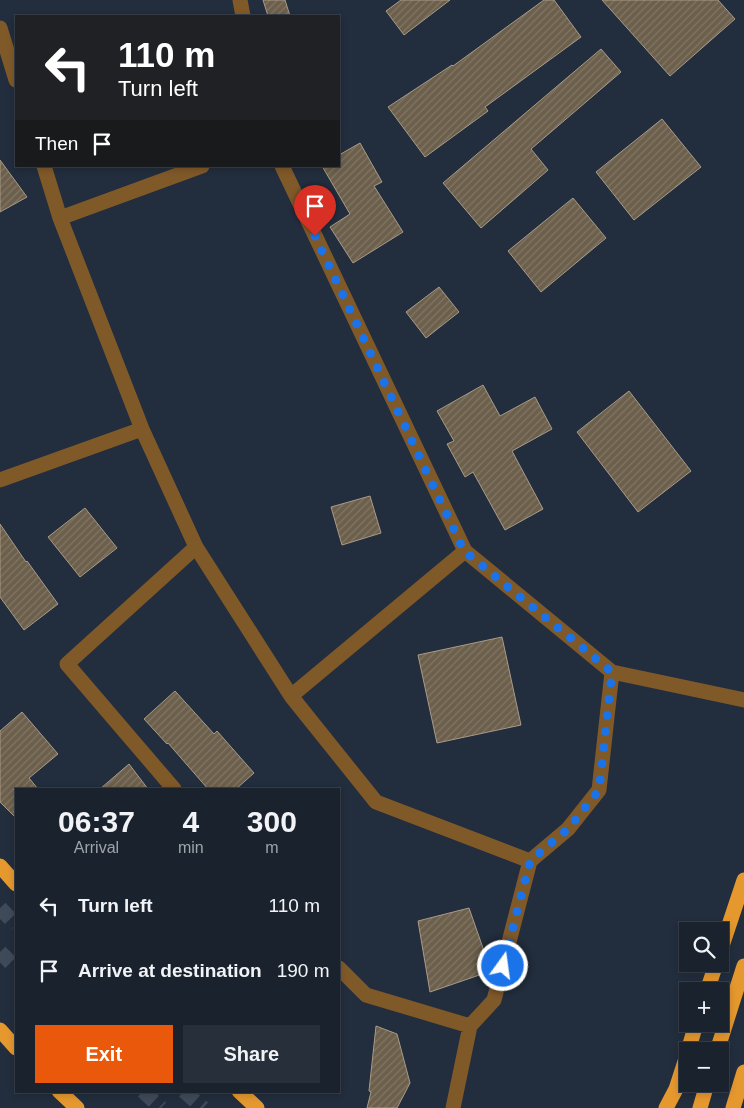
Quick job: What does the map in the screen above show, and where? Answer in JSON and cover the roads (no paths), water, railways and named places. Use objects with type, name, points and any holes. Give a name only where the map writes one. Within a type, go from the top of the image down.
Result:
[{"type":"highway","points":[[0,866],[15,883]]},
{"type":"highway","points":[[729,925],[744,880]]},
{"type":"highway","points":[[720,1042],[744,966]]},
{"type":"highway","points":[[0,1030],[15,1047]]},
{"type":"highway","points":[[733,1108],[744,1072]]},
{"type":"highway","points":[[666,1108],[679,1080]]},
{"type":"highway","points":[[676,1089],[678,1108]]},
{"type":"highway","points":[[700,1108],[705,1092]]},
{"type":"highway","points":[[61,1093],[77,1108]]},
{"type":"highway","points":[[241,1093],[257,1108]]},
{"type":"street","points":[[240,0],[243,15]]},
{"type":"street","points":[[0,28],[15,77]]},
{"type":"street","points":[[44,167],[60,218],[142,429],[196,547],[291,696],[376,802],[530,861]]},
{"type":"street","points":[[60,218],[199,167]]},
{"type":"street","points":[[282,167],[464,551],[612,672],[744,700]]},
{"type":"street","points":[[0,480],[142,429]]},
{"type":"street","points":[[173,788],[67,664],[196,547]]},
{"type":"street","points":[[291,696],[464,551]]},
{"type":"street","points":[[453,1108],[470,1026],[494,1000],[530,861],[568,829],[599,790],[612,672]]},
{"type":"street","points":[[340,969],[366,995],[470,1026]]},
{"type":"tunnel","points":[[0,908],[15,924]]},
{"type":"tunnel","points":[[0,952],[15,967]]},
{"type":"tunnel","points":[[145,1093],[161,1108]]},
{"type":"tunnel","points":[[186,1093],[203,1108]]}]
